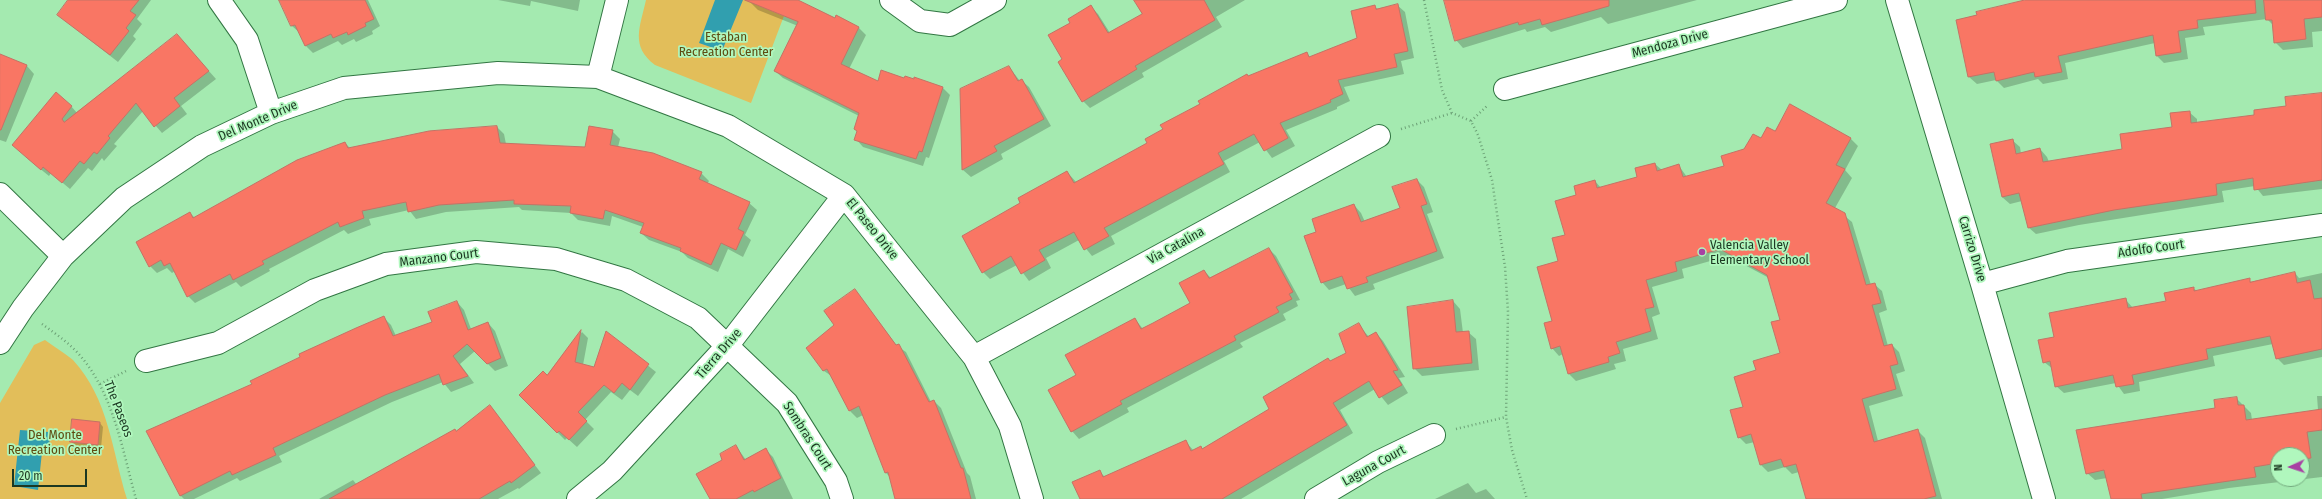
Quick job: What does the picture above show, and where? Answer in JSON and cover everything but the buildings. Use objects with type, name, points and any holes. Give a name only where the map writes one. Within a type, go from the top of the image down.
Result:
[{"type":"street","points":[[219,0],[247,40],[271,113]]},
{"type":"street","points":[[598,77],[617,0]]},
{"type":"street","points":[[891,0],[920,22],[950,25],[995,0]]},
{"type":"street","name":"Mendoza Drive","points":[[1505,89],[1836,0]]},
{"type":"street","name":"Carrizo Drive","points":[[1897,0],[1982,284],[2044,499]]},
{"type":"street","name":"Del Monte Drive","points":[[0,343],[23,308],[63,256],[124,198],[202,146],[271,113],[344,88],[498,73],[598,77]]},
{"type":"street","name":"El Paseo Drive","points":[[598,77],[728,126],[844,195],[974,357],[1010,426],[1032,499]]},
{"type":"street","name":"Via Catalina","points":[[974,357],[1379,136]]},
{"type":"street","points":[[0,194],[63,256]]},
{"type":"street","name":"Tierra Drive","points":[[578,499],[612,472],[728,346],[844,195]]},
{"type":"street","name":"Adolfo Court","points":[[1982,284],[2068,261],[2322,225]]},
{"type":"street","name":"Manzano Court","points":[[146,361],[218,343],[315,290],[386,264],[476,252],[556,259],[626,280],[698,318],[728,346]]},
{"type":"street","name":"Sombras Court","points":[[728,346],[786,403],[836,481],[842,499]]},
{"type":"street","name":"Laguna Court","points":[[1316,499],[1378,462],[1434,435]]},
{"type":"path","points":[[1424,0],[1442,90],[1452,113]]},
{"type":"path","points":[[1379,136],[1452,113],[1471,121],[1478,135],[1492,180],[1506,282],[1508,312],[1506,417],[1512,450],[1527,499]]},
{"type":"path","name":"The Paseos","points":[[23,308],[75,350],[100,384],[116,428],[136,499]]},
{"type":"path","points":[[100,384],[146,361]]},
{"type":"path","points":[[1434,435],[1506,417]]},
{"type":"green space","name":"Estaban Recreation Center","points":[[646,0],[790,0],[751,103],[655,65],[647,58],[642,51],[639,36]]},
{"type":"green space","name":"Del Monte Recreation Center","points":[[45,340],[73,360],[95,391],[108,426],[127,499],[0,499],[0,403],[34,345]]},
{"type":"water","points":[[715,0],[743,0],[722,51],[699,43]]},
{"type":"water","points":[[20,430],[49,432],[50,450],[42,452],[38,490],[14,486]]},
{"type":"place","name":"Valencia Valley Elementary School","points":[[1702,252]]}]
